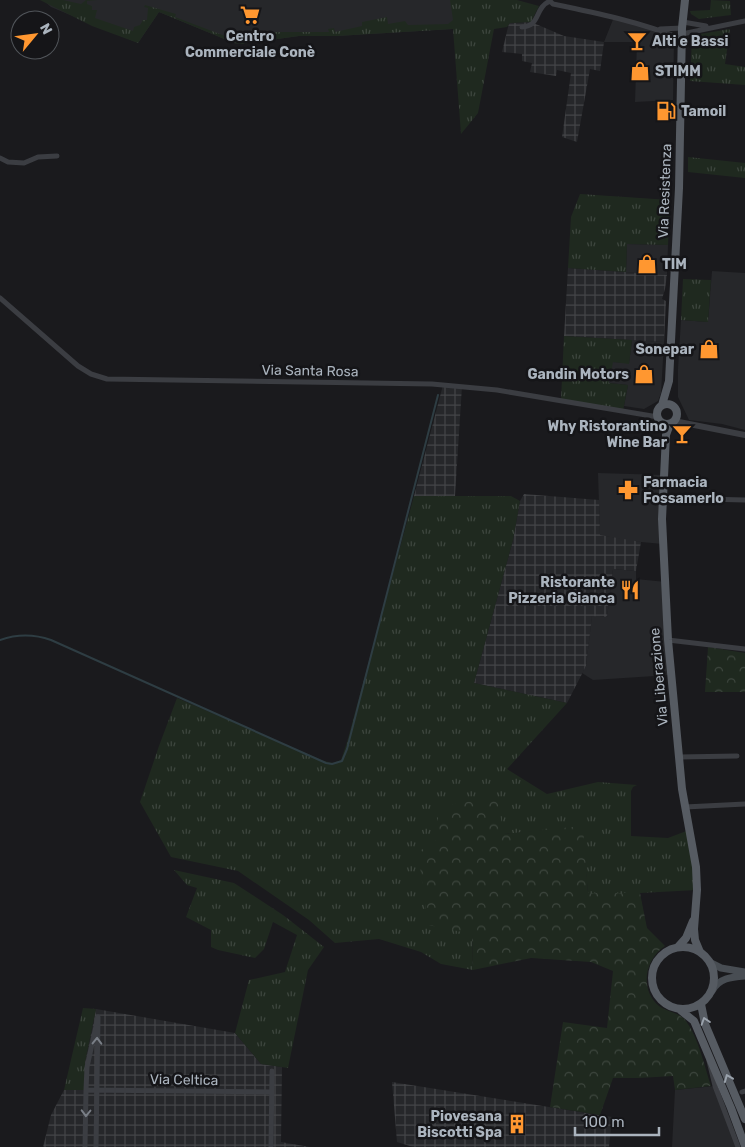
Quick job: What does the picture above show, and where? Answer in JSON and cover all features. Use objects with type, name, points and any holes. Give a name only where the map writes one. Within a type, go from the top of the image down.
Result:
[{"type":"main road","name":"Via Resistenza","points":[[672,405],[669,383],[678,188],[682,31],[685,0]]},
{"type":"main road","name":"Via Resistenza","points":[[659,412],[669,383]]},
{"type":"main road","points":[[671,421],[659,412],[672,405]]},
{"type":"main road","name":"Via Liberazione","points":[[672,405],[676,409],[666,435],[662,527],[668,640],[682,789],[696,873],[695,940],[700,952]]},
{"type":"main road","name":"Via Liberazione","points":[[678,947],[686,938],[694,915]]},
{"type":"main road","points":[[745,974],[721,968],[711,963],[700,952],[685,947],[669,950],[656,962],[652,971],[652,980],[657,996],[694,1021],[745,1146]]},
{"type":"main road","points":[[711,963],[714,972],[712,991]]},
{"type":"main road","points":[[679,1010],[694,1008],[701,1004],[715,985],[722,980],[745,974]]},
{"type":"main road","points":[[701,1004],[705,1024],[745,1119]]},
{"type":"street","points":[[522,27],[534,24],[541,7],[550,0],[553,4],[605,14],[657,29],[682,31],[745,21]]},
{"type":"street","points":[[657,29],[682,31],[712,27]]},
{"type":"street","points":[[0,158],[8,162],[24,163],[38,157],[57,156]]},
{"type":"street","name":"Via Santa Rosa","points":[[0,298],[78,366],[91,374],[107,379],[432,384],[497,390],[646,415],[659,412]]},
{"type":"street","points":[[671,421],[745,435]]},
{"type":"street","points":[[663,498],[745,500]]},
{"type":"street","points":[[668,640],[745,649]]},
{"type":"street","points":[[679,757],[737,756]]},
{"type":"street","points":[[686,807],[745,804]]},
{"type":"street","points":[[86,1147],[86,1066],[98,1015],[96,1147]]},
{"type":"street","points":[[707,1051],[715,1086],[738,1147]]},
{"type":"street","points":[[271,1147],[272,1072]]},
{"type":"street","name":"Via Celtica","points":[[86,1090],[272,1092]]},
{"type":"shaded area","points":[[43,0],[454,0],[453,29],[337,36],[299,36],[241,44],[234,43],[159,12],[138,43],[51,7]]},
{"type":"shaded area","points":[[614,17],[670,35],[674,40],[673,100],[635,102],[637,42],[604,42]]},
{"type":"shaded area","points":[[531,22],[564,36],[604,42],[600,71],[590,69],[577,142],[562,137],[571,73],[557,70],[556,76],[530,72],[532,63],[522,61],[522,54],[502,52],[509,23]]},
{"type":"shaded area","points":[[627,244],[668,245],[667,275],[626,272]]},
{"type":"shaded area","points":[[568,268],[667,275],[662,299],[666,301],[664,342],[564,336]]},
{"type":"shaded area","points":[[712,271],[745,273],[745,430],[722,424],[689,420],[678,397],[681,320],[708,322]]},
{"type":"shaded area","points":[[632,340],[664,342],[661,393],[658,401],[644,409],[624,406],[628,385],[609,383],[612,362],[629,363]]},
{"type":"shaded area","points":[[443,385],[462,386],[455,496],[414,496]]},
{"type":"shaded area","points":[[598,473],[664,475],[663,544],[630,541],[600,535]]},
{"type":"shaded area","points":[[524,494],[599,500],[600,535],[641,542],[636,571],[613,569],[607,617],[592,616],[586,666],[567,703],[474,683],[513,540],[520,501]]},
{"type":"shaded area","points":[[613,569],[636,571],[636,579],[666,582],[670,675],[593,680],[582,673],[586,666],[592,615],[607,617]]},
{"type":"shaded area","points":[[96,1009],[235,1033],[261,1064],[282,1067],[281,1142],[310,1147],[43,1147],[51,1115],[64,1090],[86,1089],[85,1062]]},
{"type":"shaded area","points":[[392,1082],[612,1117],[609,1147],[413,1147],[397,1142]]},
{"type":"shaded area","points":[[715,1086],[738,1147],[672,1147],[675,1090]]},
{"type":"green space","points":[[40,0],[63,0],[81,4],[86,0],[98,1],[87,1],[87,4],[92,6],[92,10],[97,10],[95,18],[133,31],[134,27],[140,25],[143,20],[147,20],[148,8],[144,7],[145,5],[176,14],[175,17],[233,39],[244,40],[272,35],[272,32],[329,32],[328,29],[334,28],[335,32],[362,26],[362,22],[387,17],[388,24],[405,21],[408,25],[448,24],[453,20],[450,0],[517,0],[539,6],[531,22],[510,23],[507,27],[494,29],[478,113],[461,134],[453,29],[337,36],[299,36],[241,44],[234,43],[159,12],[138,43],[92,26]]},
{"type":"green space","points":[[711,0],[730,1],[731,15],[699,19],[691,14],[690,11],[710,10]]},
{"type":"green space","points":[[730,29],[725,64],[745,67],[745,85],[690,81],[692,38],[694,35]]},
{"type":"green space","points":[[688,157],[745,163],[745,178],[688,172]]},
{"type":"green space","points":[[580,194],[670,200],[668,245],[627,244],[626,272],[568,268],[571,217]]},
{"type":"green space","points":[[683,279],[711,280],[708,322],[681,320]]},
{"type":"green space","points":[[564,336],[632,340],[629,364],[613,362],[609,383],[628,385],[623,411],[561,400]]},
{"type":"green space","points":[[414,496],[511,496],[520,501],[513,540],[474,683],[567,703],[507,769],[547,794],[598,782],[637,785],[631,791],[631,836],[668,838],[689,830],[697,890],[588,893],[582,827],[504,834],[472,934],[473,970],[441,964],[421,952],[379,939],[335,943],[309,920],[238,871],[171,857],[140,802],[177,698],[324,761],[333,763],[341,760]]},
{"type":"green space","points":[[708,647],[745,653],[745,692],[705,692]]},
{"type":"green space","points":[[497,799],[504,834],[583,826],[588,893],[640,893],[647,928],[665,946],[653,958],[649,966],[647,983],[649,991],[659,1006],[680,1016],[691,1028],[711,1086],[675,1090],[673,1076],[613,1078],[600,1115],[550,1107],[563,1022],[607,1028],[613,971],[591,962],[531,958],[473,970],[472,934],[428,925],[418,852],[438,839],[438,812],[456,803]]},
{"type":"green space","points":[[174,870],[234,883],[283,915],[324,947],[308,970],[288,1068],[261,1064],[235,1033],[249,980],[285,972],[297,935],[273,922],[264,949],[255,958],[211,947],[211,930],[186,917],[197,888],[187,885]]},
{"type":"green space","points":[[83,1008],[96,1009],[85,1062],[86,1090],[64,1090]]},
{"type":"waterway","points":[[0,640],[26,636],[51,640],[326,763],[332,764],[342,761],[347,749],[438,395]]},
{"type":"place","name":"Centro Commerciale Conè","points":[[250,15]]},
{"type":"place","name":"Alti e Bassi","points":[[637,41]]},
{"type":"place","name":"STIMM","points":[[640,71]]},
{"type":"place","name":"Tamoil","points":[[666,111]]},
{"type":"place","name":"TIM","points":[[647,264]]},
{"type":"place","name":"Sonepar","points":[[709,349]]},
{"type":"place","name":"Gandin Motors","points":[[644,374]]},
{"type":"place","name":"Why Ristorantino Wine Bar","points":[[682,434]]},
{"type":"place","name":"Farmacia Fossamerlo","points":[[628,490]]},
{"type":"place","name":"Ristorante Pizzeria Gianca","points":[[630,590]]},
{"type":"place","name":"Piovesana Biscotti Spa","points":[[517,1124]]}]
